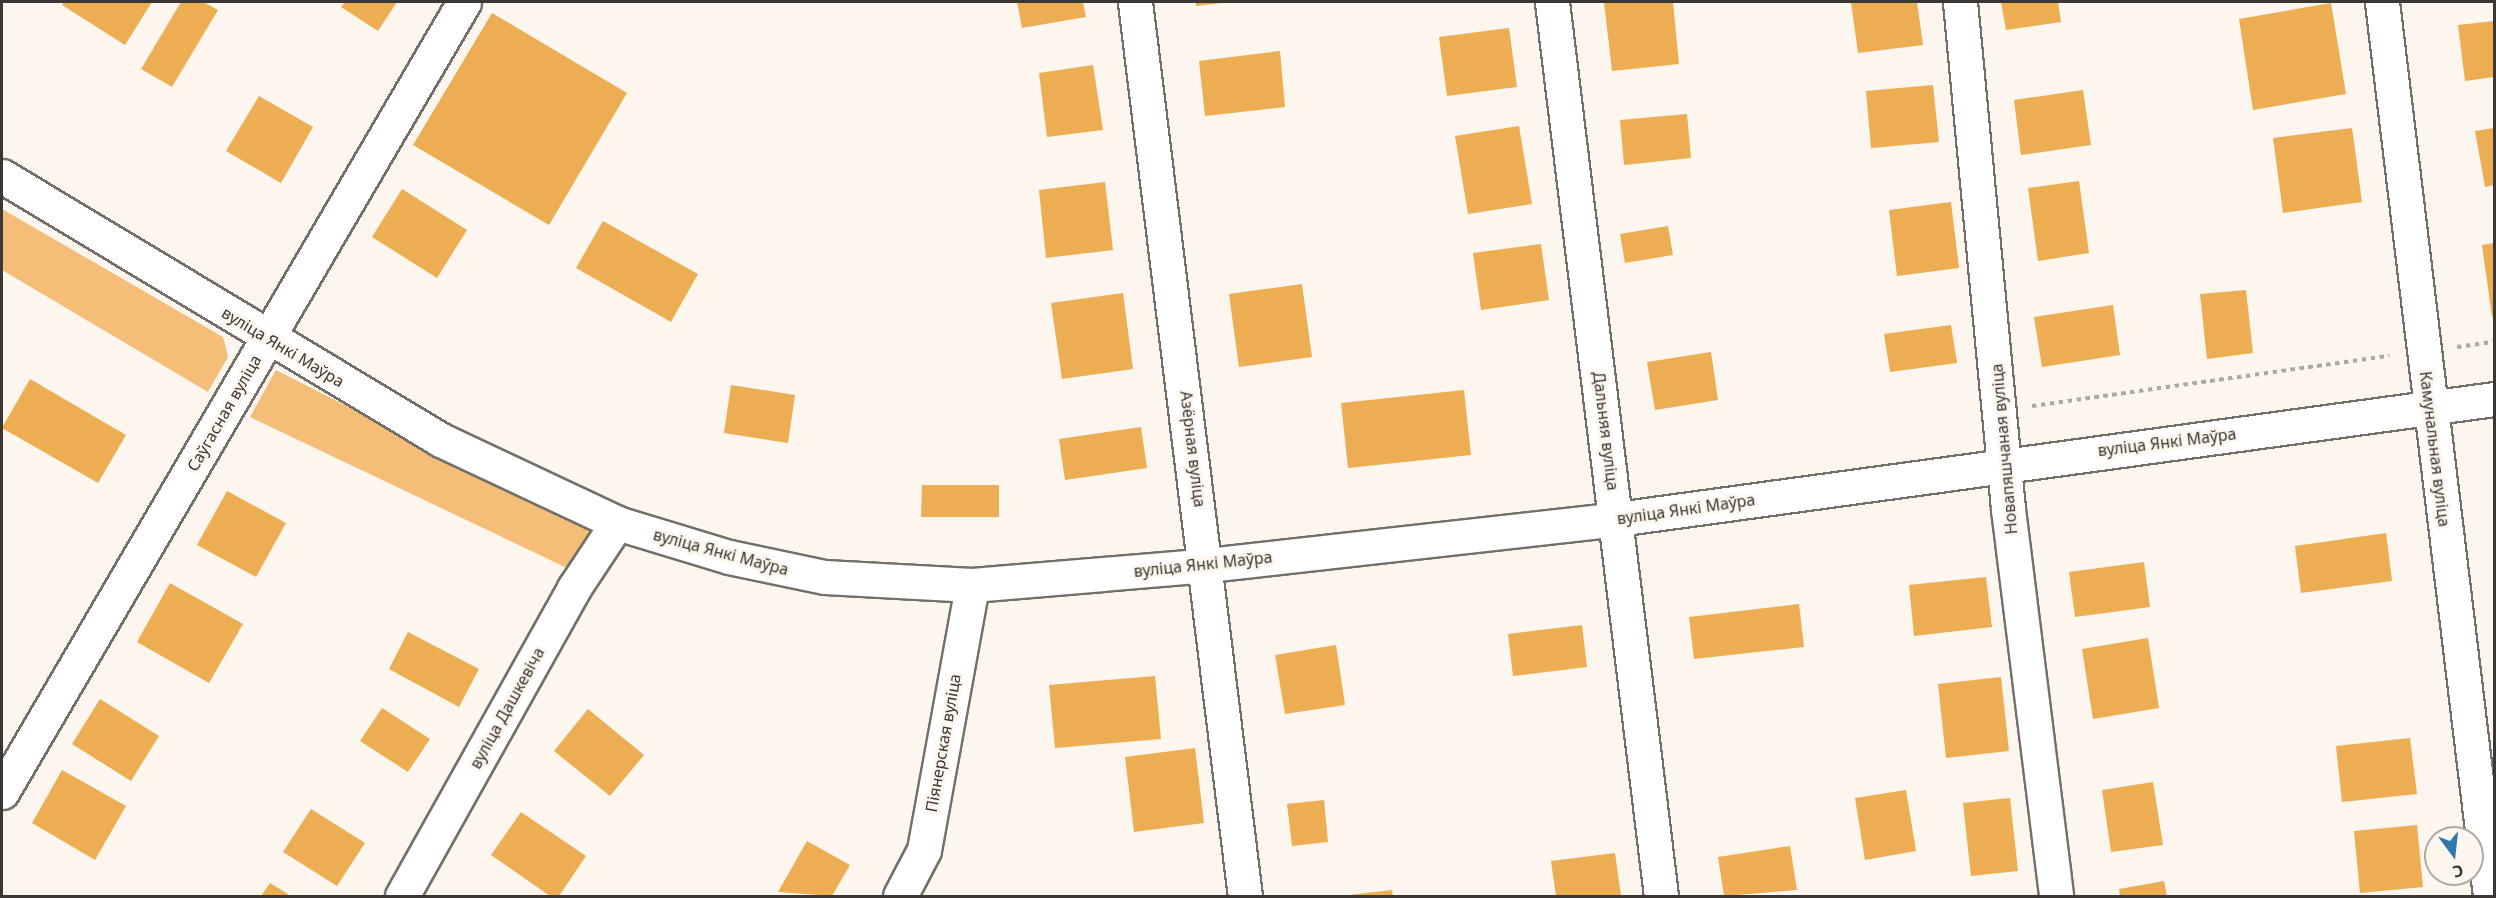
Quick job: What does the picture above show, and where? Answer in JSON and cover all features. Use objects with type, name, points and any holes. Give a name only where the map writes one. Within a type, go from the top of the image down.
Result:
[{"type":"street","name":"Саўгасная вуліца","points":[[2,792],[464,2]]},
{"type":"street","name":"Азёрная вуліца","points":[[1135,2],[1208,565],[1245,897]]},
{"type":"street","name":"Дальняя вуліца","points":[[1552,2],[1617,519],[1660,897]]},
{"type":"street","name":"Новапяшчаная вуліца","points":[[1960,2],[2002,410],[2005,463],[2056,897]]},
{"type":"street","name":"Камунальная вуліца","points":[[2382,2],[2490,897]]},
{"type":"street","name":"вуліца Янкі Маўра","points":[[2,176],[268,339],[441,440],[617,523],[729,557],[825,577],[972,585],[1208,565],[1617,519],[2005,463],[2494,399]]},
{"type":"street","name":"вуліца Дашкевіча","points":[[402,897],[574,588],[617,523]]},
{"type":"street","name":"Піянерская вуліца","points":[[900,897],[924,850],[972,585]]},
{"type":"path","points":[[2002,410],[2494,342]]},
{"type":"shaded area","points":[[2,209],[223,337],[228,357],[208,392],[2,270]]},
{"type":"shaded area","points":[[276,370],[593,532],[567,568],[250,417]]},
{"type":"building","points":[[64,2],[152,2],[125,45],[62,5]]},
{"type":"building","points":[[181,2],[203,2],[218,10],[172,87],[141,69]]},
{"type":"building","points":[[345,2],[397,2],[378,31],[341,7]]},
{"type":"building","points":[[1017,2],[1083,2],[1086,17],[1022,28]]},
{"type":"building","points":[[1196,2],[1222,2],[1222,3],[1196,6]]},
{"type":"building","points":[[1604,2],[1673,2],[1679,64],[1612,71]]},
{"type":"building","points":[[1851,2],[1917,2],[1923,45],[1858,53]]},
{"type":"building","points":[[2001,2],[2058,2],[2061,22],[2006,30]]},
{"type":"building","points":[[2331,3],[2346,94],[2253,110],[2239,19]]},
{"type":"building","points":[[492,13],[627,93],[549,225],[413,145]]},
{"type":"building","points":[[2494,21],[2494,77],[2465,81],[2458,25]]},
{"type":"building","points":[[1509,28],[1517,87],[1447,96],[1439,37]]},
{"type":"building","points":[[1280,51],[1285,107],[1205,116],[1199,61]]},
{"type":"building","points":[[1093,65],[1103,130],[1047,137],[1039,73]]},
{"type":"building","points":[[1933,85],[1939,142],[1871,148],[1866,91]]},
{"type":"building","points":[[2083,90],[2091,145],[2021,155],[2014,100]]},
{"type":"building","points":[[259,96],[313,127],[281,183],[226,151]]},
{"type":"building","points":[[1687,114],[1691,158],[1624,165],[1620,120]]},
{"type":"building","points":[[1519,126],[1532,204],[1468,214],[1455,136]]},
{"type":"building","points":[[2352,128],[2362,202],[2283,213],[2273,138]]},
{"type":"building","points":[[2494,128],[2494,185],[2485,187],[2475,131]]},
{"type":"building","points":[[2079,181],[2089,253],[2038,261],[2028,188]]},
{"type":"building","points":[[1105,182],[1113,250],[1046,258],[1039,190]]},
{"type":"building","points":[[402,189],[467,230],[437,278],[372,237]]},
{"type":"building","points":[[1951,202],[1959,268],[1897,276],[1889,210]]},
{"type":"building","points":[[603,221],[698,274],[671,322],[576,268]]},
{"type":"building","points":[[1668,226],[1673,255],[1625,263],[1620,234]]},
{"type":"building","points":[[2494,243],[2494,317],[2492,317],[2482,245]]},
{"type":"building","points":[[1541,244],[1549,300],[1481,310],[1473,253]]},
{"type":"building","points":[[1302,284],[1312,357],[1239,367],[1229,294]]},
{"type":"building","points":[[2246,290],[2253,353],[2207,359],[2200,294]]},
{"type":"building","points":[[1123,293],[1133,369],[1062,379],[1051,303]]},
{"type":"building","points":[[2113,305],[2120,355],[2042,367],[2034,317]]},
{"type":"building","points":[[1951,325],[1957,363],[1890,372],[1884,334]]},
{"type":"building","points":[[1711,352],[1718,400],[1655,410],[1647,362]]},
{"type":"building","points":[[30,379],[126,435],[98,483],[2,428]]},
{"type":"building","points":[[731,385],[795,395],[788,443],[724,433]]},
{"type":"building","points":[[1464,390],[1471,455],[1348,468],[1341,403]]},
{"type":"building","points":[[1141,427],[1147,468],[1065,480],[1059,439]]},
{"type":"building","points":[[922,485],[999,485],[999,517],[921,517]]},
{"type":"building","points":[[227,491],[286,523],[256,577],[197,545]]},
{"type":"building","points":[[2386,533],[2392,581],[2301,593],[2295,546]]},
{"type":"building","points":[[2144,562],[2150,607],[2075,617],[2069,572]]},
{"type":"building","points":[[1986,577],[1992,627],[1914,636],[1909,585]]},
{"type":"building","points":[[170,583],[243,624],[209,683],[137,642]]},
{"type":"building","points":[[1799,604],[1804,647],[1694,659],[1689,617]]},
{"type":"building","points":[[1582,625],[1587,667],[1513,676],[1508,634]]},
{"type":"building","points":[[408,632],[479,669],[459,707],[389,669]]},
{"type":"building","points":[[2148,638],[2159,708],[2093,719],[2082,649]]},
{"type":"building","points":[[1336,645],[1345,705],[1285,714],[1275,655]]},
{"type":"building","points":[[1155,676],[1161,739],[1055,748],[1049,685]]},
{"type":"building","points":[[2001,677],[2009,751],[1946,758],[1938,684]]},
{"type":"building","points":[[100,699],[159,736],[131,781],[72,744]]},
{"type":"building","points":[[382,708],[430,739],[408,772],[360,741]]},
{"type":"building","points":[[588,709],[644,755],[610,796],[554,751]]},
{"type":"building","points":[[2410,738],[2417,794],[2342,802],[2336,746]]},
{"type":"building","points":[[1195,748],[1204,823],[1134,832],[1125,757]]},
{"type":"building","points":[[62,770],[126,806],[95,860],[32,823]]},
{"type":"building","points":[[2153,782],[2163,845],[2111,852],[2102,790]]},
{"type":"building","points":[[1906,790],[1916,851],[1865,860],[1855,798]]},
{"type":"building","points":[[2010,798],[2018,871],[1971,876],[1963,803]]},
{"type":"building","points":[[1324,800],[1328,842],[1292,846],[1287,804]]},
{"type":"building","points":[[311,809],[365,843],[337,886],[283,852]]},
{"type":"building","points":[[521,812],[586,856],[559,896],[550,896],[491,855]]},
{"type":"building","points":[[2417,825],[2423,887],[2360,893],[2354,831]]},
{"type":"building","points":[[807,841],[850,865],[832,896],[778,892]]},
{"type":"building","points":[[1790,846],[1797,890],[1724,896],[1718,857]]},
{"type":"building","points":[[1615,853],[1621,896],[1556,896],[1551,861]]},
{"type":"building","points":[[2164,881],[2167,896],[2120,896],[2119,889]]},
{"type":"building","points":[[270,883],[291,896],[261,896]]},
{"type":"building","points":[[1392,890],[1393,896],[1349,896],[1349,895]]}]
